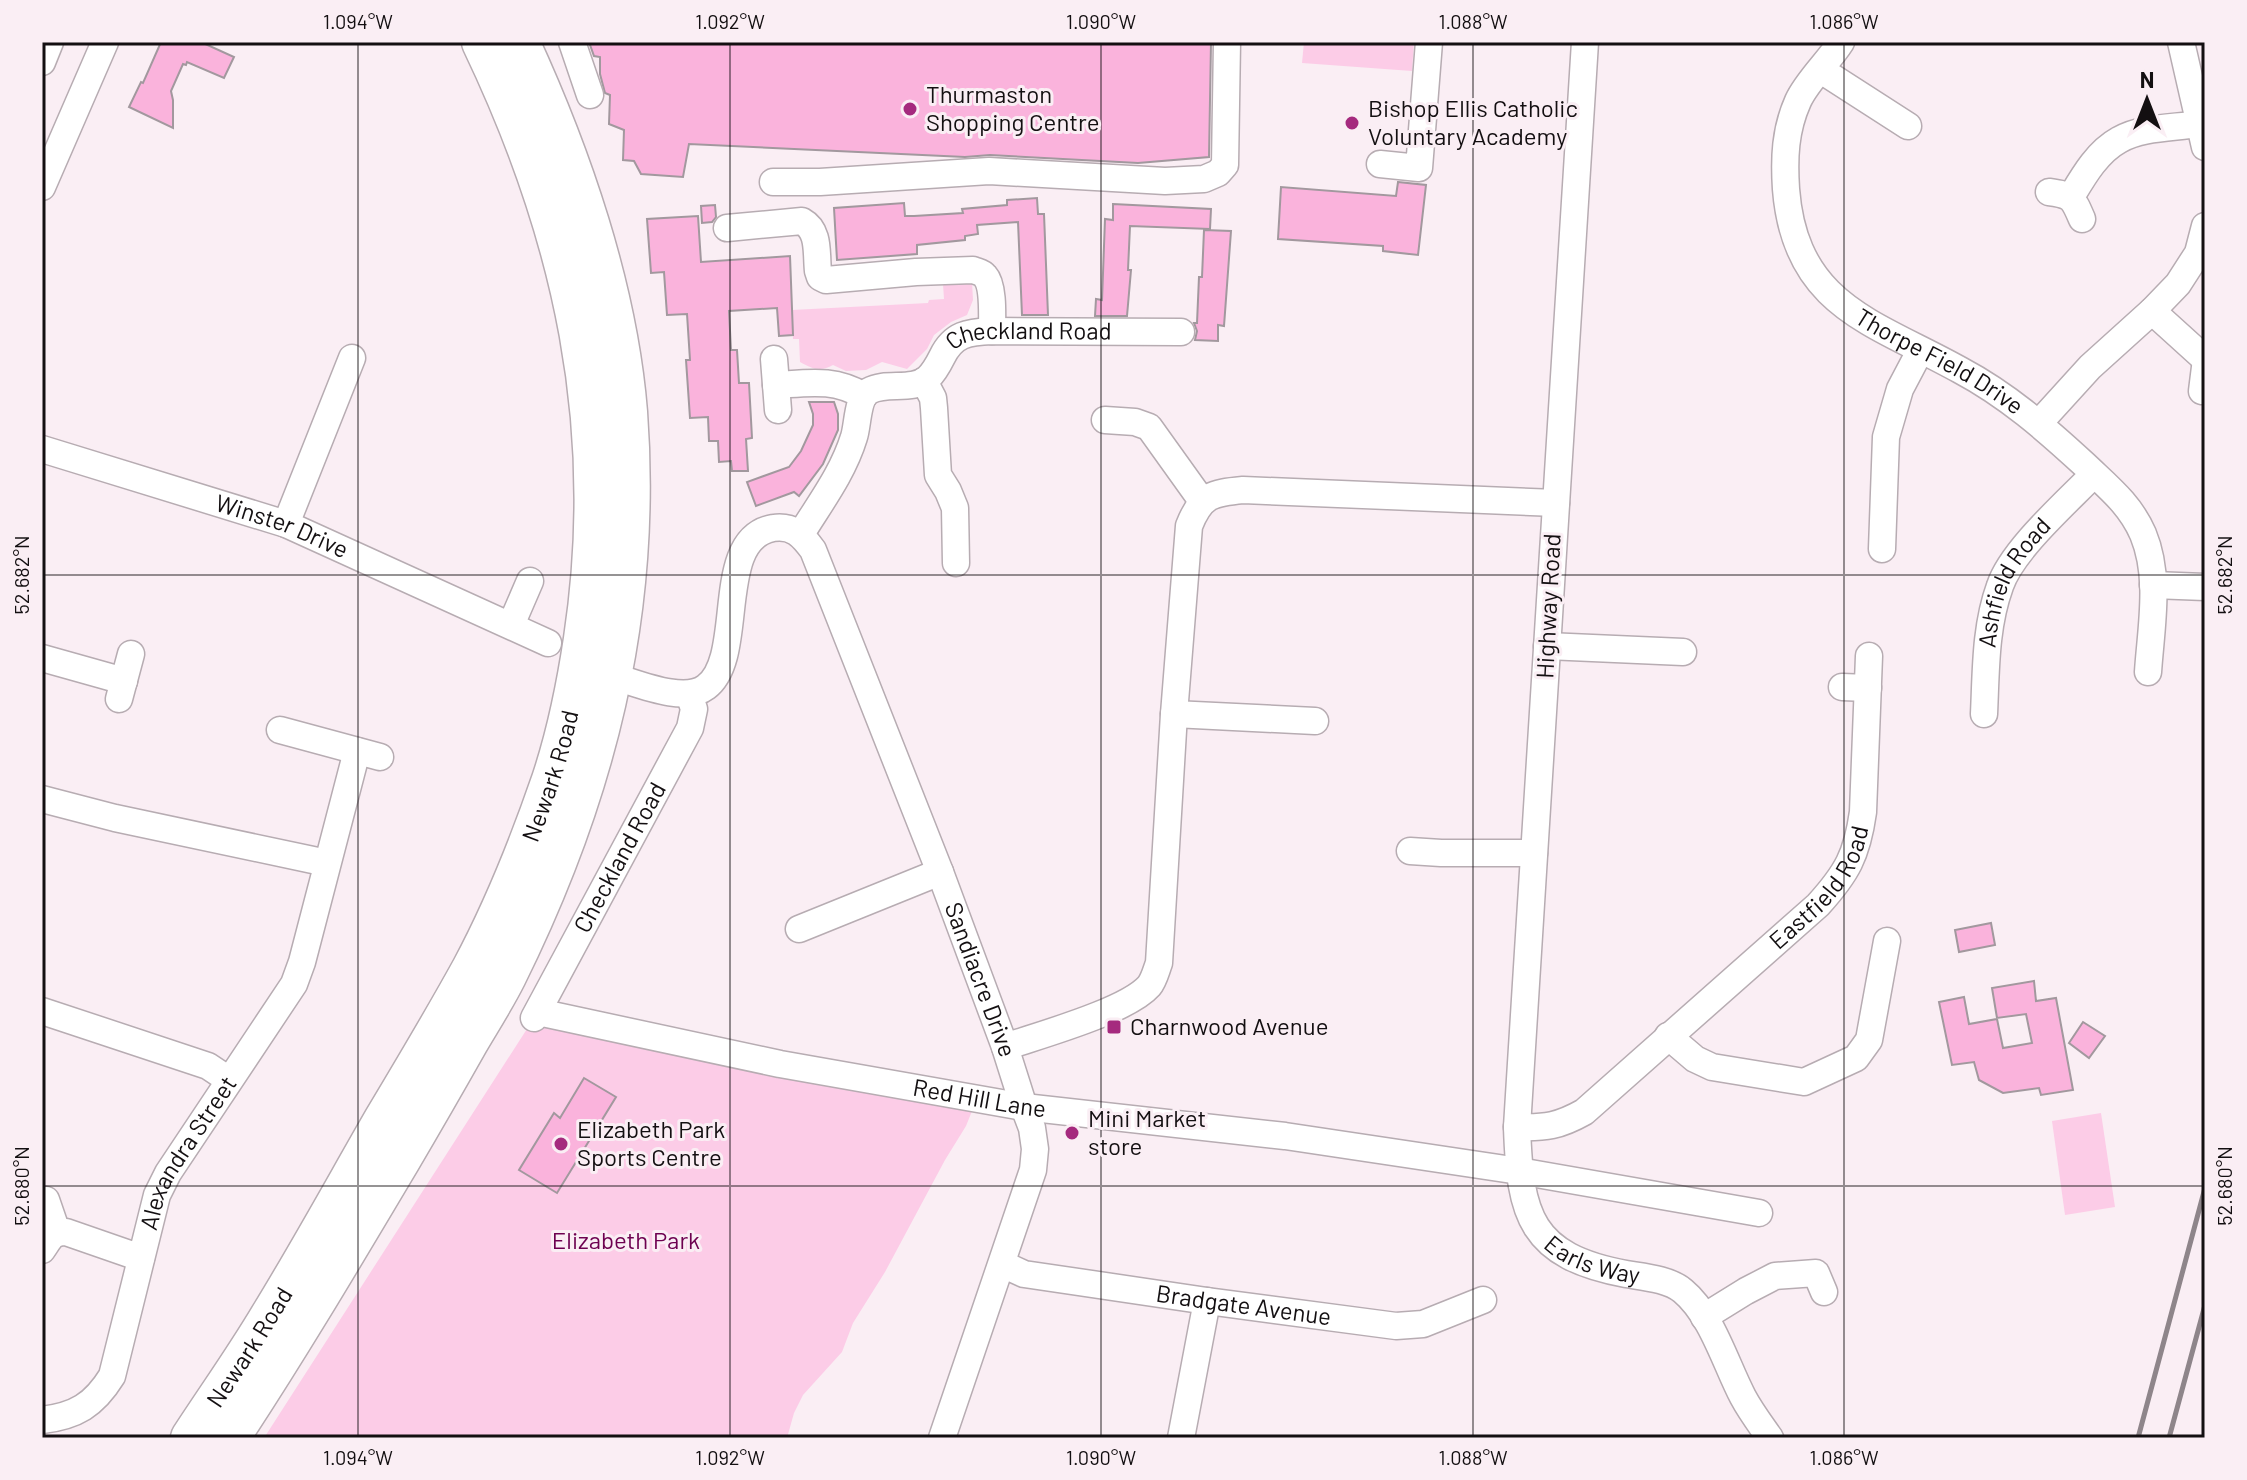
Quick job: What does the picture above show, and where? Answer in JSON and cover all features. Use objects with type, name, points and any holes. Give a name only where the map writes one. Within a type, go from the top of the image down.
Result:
[{"type":"highway","name":"Newark Road","points":[[191,1438],[269,1320],[473,966],[516,874],[553,777],[574,695],[591,589],[595,528],[592,413],[584,352],[555,226],[521,127],[482,42]]},
{"type":"highway","name":"Newark Road","points":[[229,1438],[293,1340],[505,978],[548,882],[579,798],[612,676],[627,570],[630,493],[626,410],[618,347],[607,292],[583,208],[542,92],[519,42]]},
{"type":"street","points":[[42,62],[50,42]]},
{"type":"street","points":[[42,187],[105,42]]},
{"type":"street","points":[[572,42],[590,95]]},
{"type":"street","points":[[773,182],[989,171],[1165,181],[1204,179],[1218,173],[1225,165],[1227,42]]},
{"type":"street","points":[[1380,164],[1419,168],[1429,42]]},
{"type":"street","name":"Highway Road","points":[[1519,1171],[1517,1127],[1585,42]]},
{"type":"street","name":"Thorpe Field Drive","points":[[1841,42],[1800,97],[1787,131],[1784,164],[1787,206],[1809,267],[1827,291],[1849,310],[1920,351],[1960,369],[2039,423],[2121,498],[2134,516],[2151,560],[2153,585],[2148,672]]},
{"type":"street","points":[[2067,203],[2083,176],[2118,140],[2136,133],[2202,136],[2181,42]]},
{"type":"street","points":[[1821,70],[1913,129]]},
{"type":"street","points":[[727,228],[802,221],[815,234],[818,271],[820,277],[826,280],[916,272],[973,270],[981,273],[987,277],[990,289],[992,331]]},
{"type":"street","points":[[2039,423],[2090,367],[2178,284],[2202,254],[2205,226]]},
{"type":"street","points":[[2152,311],[2205,359]]},
{"type":"street","name":"Checkland Road","points":[[864,396],[883,387],[924,381],[933,373],[951,342],[972,332],[1165,324]]},
{"type":"street","points":[[1882,549],[1870,483],[1900,389],[1920,351]]},
{"type":"street","points":[[286,524],[352,358]]},
{"type":"street","name":"Checkland Road","points":[[924,381],[930,390],[934,408],[938,475],[953,499],[963,549]]},
{"type":"street","points":[[612,676],[675,694],[704,689],[713,681],[722,664],[739,563],[745,546],[754,536],[771,529],[788,527],[801,534],[841,470],[854,437],[864,396],[839,384],[776,385]]},
{"type":"street","points":[[1105,420],[1135,422],[1149,427],[1202,501]]},
{"type":"street","name":"Winster Drive","points":[[42,449],[286,524],[548,643]]},
{"type":"street","name":"Ashfield Road","points":[[1984,714],[1990,625],[2000,585],[2022,549],[2094,474]]},
{"type":"street","points":[[1005,1047],[1118,1007],[1140,995],[1152,983],[1159,963],[1189,526],[1202,501],[1215,493],[1243,490],[1556,503]]},
{"type":"street","name":"Sandiacre Drive","points":[[801,534],[813,550],[940,872],[1032,1128],[1035,1149],[1033,1170],[942,1438]]},
{"type":"street","points":[[511,625],[530,581]]},
{"type":"street","points":[[2153,585],[2205,587]]},
{"type":"street","points":[[1547,646],[1683,652]]},
{"type":"street","points":[[42,658],[121,690],[131,654]]},
{"type":"street","name":"Eastfield Road","points":[[1517,1127],[1543,1128],[1562,1124],[1584,1112],[1818,905],[1839,881],[1860,837],[1869,656]]},
{"type":"street","points":[[1842,687],[1868,688]]},
{"type":"street","name":"Checkland Road","points":[[536,1015],[690,728],[694,709],[689,694]]},
{"type":"street","points":[[1174,714],[1315,721]]},
{"type":"street","name":"Alexandra Street","points":[[42,1420],[64,1418],[84,1408],[102,1393],[112,1376],[157,1195],[294,984],[302,962],[327,863],[368,754],[280,730]]},
{"type":"street","points":[[42,799],[115,818],[327,863]]},
{"type":"street","points":[[1410,851],[1534,853]]},
{"type":"street","points":[[799,929],[940,872]]},
{"type":"street","points":[[1668,1036],[1695,1059],[1712,1067],[1804,1082],[1856,1058],[1869,1040],[1887,941]]},
{"type":"street","points":[[42,1011],[208,1066],[229,1080]]},
{"type":"street","name":"Red Hill Lane","points":[[536,1015],[780,1064],[1024,1107],[1285,1136],[1519,1171],[1759,1213]]},
{"type":"street","name":"Earls Way","points":[[1519,1171],[1526,1209],[1545,1238],[1570,1259],[1599,1269],[1670,1283],[1682,1290],[1704,1317],[1744,1400],[1770,1438]]},
{"type":"street","points":[[46,1200],[50,1241],[75,1234],[141,1258]]},
{"type":"street","name":"Bradgate Avenue","points":[[1002,1264],[1024,1274],[1396,1326],[1423,1324],[1483,1300]]},
{"type":"street","points":[[1704,1317],[1775,1276],[1816,1273],[1824,1292]]},
{"type":"street","points":[[1181,1438],[1207,1301]]},
{"type":"green space","points":[[1304,42],[1414,42],[1412,71],[1302,63]]},
{"type":"green space","points":[[972,282],[973,300],[967,315],[934,335],[927,349],[907,369],[882,362],[866,370],[846,371],[833,365],[816,369],[800,362],[799,339],[793,339],[792,310],[928,303],[929,300],[944,299],[943,284]]},
{"type":"green space","name":"Elizabeth Park","points":[[534,1018],[974,1106],[885,1272],[853,1323],[842,1352],[803,1395],[787,1438],[264,1438]]},
{"type":"green space","points":[[2101,1113],[2115,1207],[2065,1215],[2052,1121]]},
{"type":"building","points":[[161,42],[201,42],[234,57],[224,78],[187,62],[183,64],[171,91],[173,128],[129,107]]},
{"type":"building","name":"Thurmaston Shopping Centre","points":[[589,42],[1211,42],[1209,157],[1138,163],[689,144],[683,177],[641,174],[634,161],[623,160],[624,130],[609,124],[610,95],[605,93],[600,74],[600,57],[594,56]]},
{"type":"building","points":[[1398,182],[1426,185],[1418,255],[1383,251],[1383,246],[1278,239],[1281,187],[1396,196]]},
{"type":"building","points":[[1037,198],[1038,214],[1044,214],[1048,315],[1022,315],[1018,222],[977,225],[978,234],[965,236],[965,240],[917,245],[917,254],[837,260],[834,208],[904,203],[905,216],[914,216],[963,213],[962,209],[1007,205],[1007,200]]},
{"type":"building","points":[[1113,204],[1211,209],[1210,229],[1130,226],[1128,270],[1131,270],[1127,316],[1095,316],[1096,299],[1102,300],[1105,219],[1113,220]]},
{"type":"building","points":[[715,205],[716,217],[712,222],[702,223],[701,206]]},
{"type":"building","points":[[698,216],[701,262],[790,256],[793,335],[779,336],[777,308],[729,311],[731,350],[737,350],[739,383],[749,383],[752,438],[746,439],[748,471],[732,471],[731,461],[719,462],[718,441],[709,441],[708,417],[690,418],[687,314],[667,315],[664,272],[651,273],[647,219]]},
{"type":"building","points":[[1204,230],[1231,231],[1224,326],[1218,325],[1218,341],[1195,340]]},
{"type":"building","points":[[809,402],[834,402],[838,414],[838,430],[823,464],[799,496],[794,492],[756,506],[747,482],[789,467],[801,451],[813,425]]},
{"type":"building","points":[[1991,923],[1995,945],[1959,952],[1955,930]]},
{"type":"building","points":[[2034,981],[2036,1001],[2056,998],[2073,1090],[2041,1095],[2039,1088],[2003,1093],[1979,1080],[1974,1062],[1952,1065],[1939,1002],[1964,997],[1969,1024],[1997,1019],[2003,1048],[2032,1043],[2026,1014],[1997,1018],[1992,988]]},
{"type":"building","points":[[2083,1022],[2105,1036],[2089,1058],[2069,1043]]},
{"type":"building","name":"Elizabeth Park Sports Centre","points":[[584,1078],[616,1097],[557,1193],[519,1170],[554,1113],[560,1118]]},
{"type":"railway","points":[[2138,1438],[2205,1188]]},
{"type":"railway","points":[[2169,1438],[2205,1305]]},
{"type":"place","name":"Thurmaston Shopping Centre","points":[[910,109]]},
{"type":"place","name":"Bishop Ellis Catholic Voluntary Academy","points":[[1352,123]]},
{"type":"place","name":"Charnwood Avenue","points":[[1114,1027]]},
{"type":"place","name":"Mini Market store","points":[[1072,1133]]},
{"type":"place","name":"Elizabeth Park Sports Centre","points":[[561,1144]]}]
